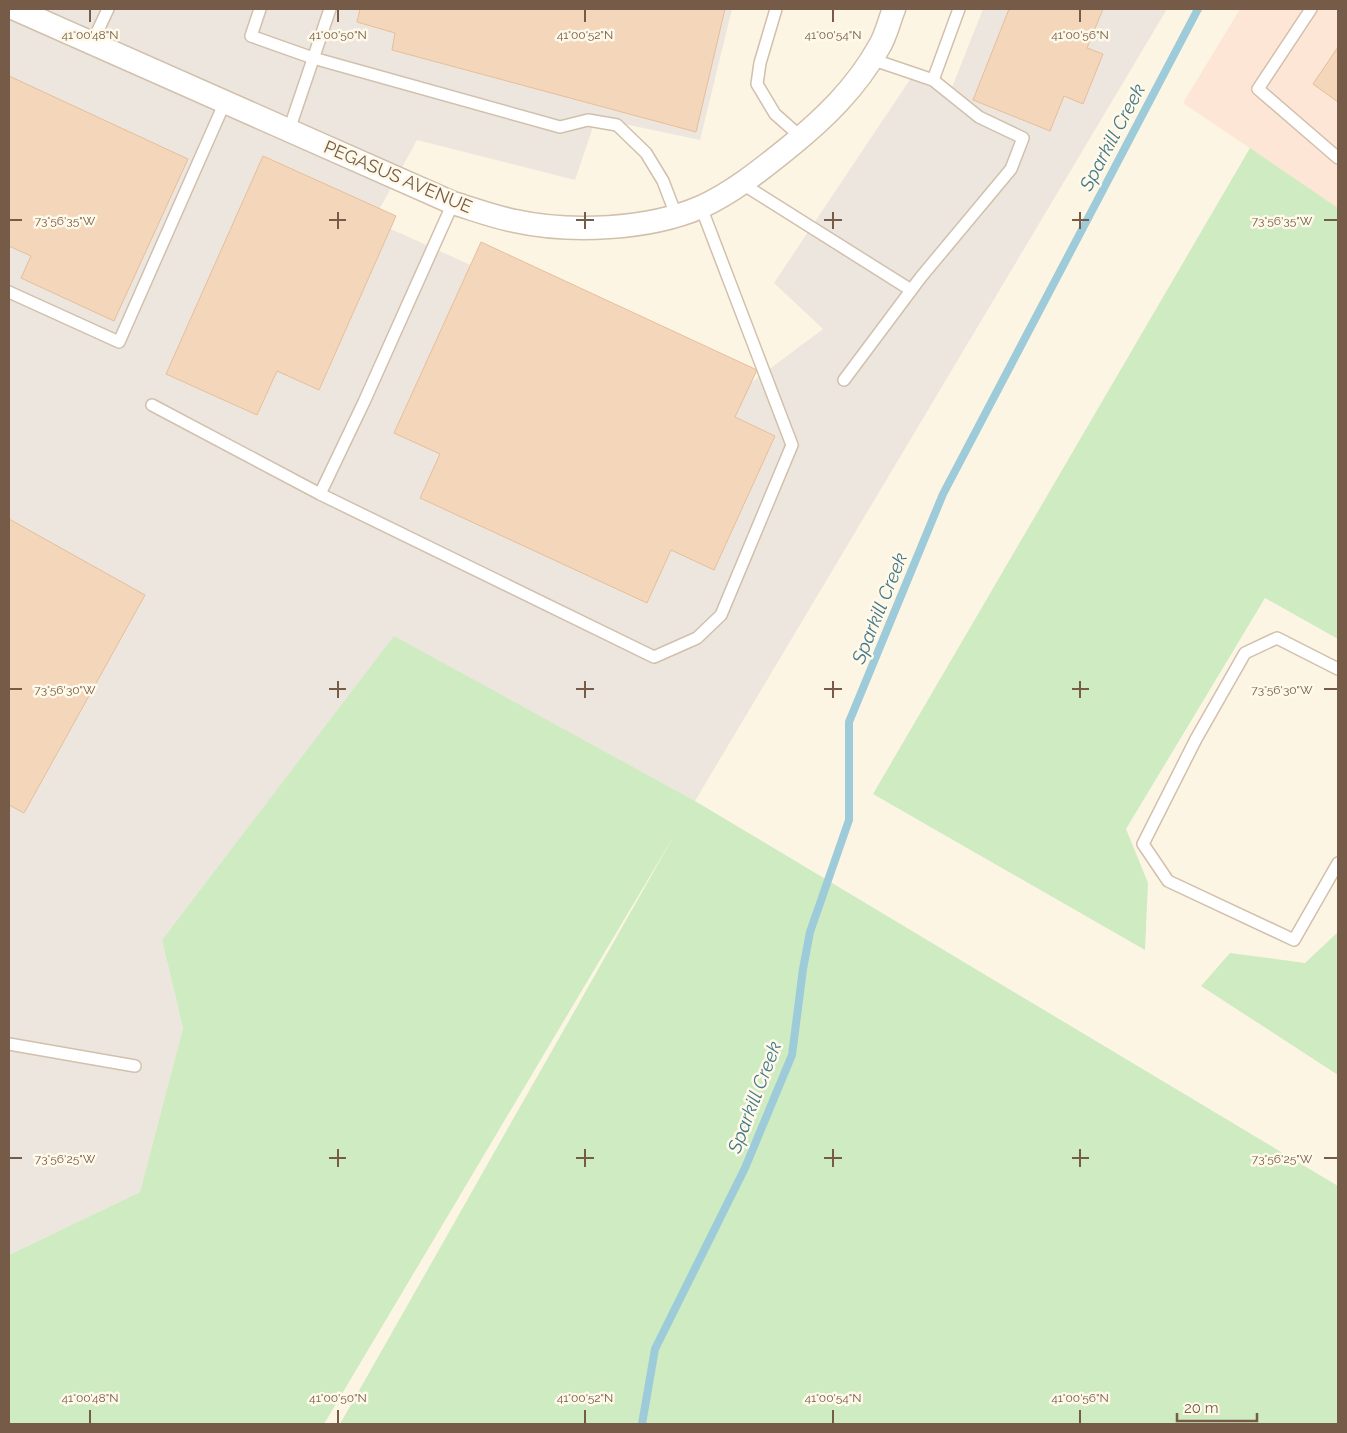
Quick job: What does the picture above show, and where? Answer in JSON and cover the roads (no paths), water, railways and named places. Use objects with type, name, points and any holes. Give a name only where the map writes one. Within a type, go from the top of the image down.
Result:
[{"type":"street","name":"PEGASUS AVENUE","points":[[14,9],[453,203],[516,222],[560,226],[606,227],[657,221],[701,207],[741,183],[801,138],[822,121],[855,84],[880,46],[894,9]]},
{"type":"lane","points":[[92,43],[108,9]]},
{"type":"lane","points":[[260,9],[251,36],[313,58],[560,127],[588,120],[617,125],[646,153],[664,181],[676,215]]},
{"type":"lane","points":[[289,130],[330,9]]},
{"type":"lane","points":[[776,9],[760,63],[757,84],[775,114],[801,138]]},
{"type":"lane","points":[[933,80],[959,9]]},
{"type":"lane","points":[[1311,9],[1258,89],[1338,158]]},
{"type":"lane","points":[[844,380],[911,290],[1011,168],[1023,138],[979,116],[933,80],[871,59]]},
{"type":"lane","points":[[9,292],[119,342],[225,102]]},
{"type":"lane","points":[[741,183],[911,290]]},
{"type":"lane","points":[[320,494],[364,402],[453,203]]},
{"type":"lane","points":[[152,405],[320,494],[654,657],[697,638],[721,615],[792,445],[701,207]]},
{"type":"lane","points":[[1338,669],[1277,638],[1245,653],[1196,740],[1143,844],[1168,881],[1294,940],[1338,863]]},
{"type":"lane","points":[[9,1044],[135,1066]]},
{"type":"waterway","name":"Sparkill Creek","points":[[642,1424],[655,1349],[745,1168],[792,1055],[803,969],[810,932],[849,820],[849,722],[943,494],[1198,9]]}]
